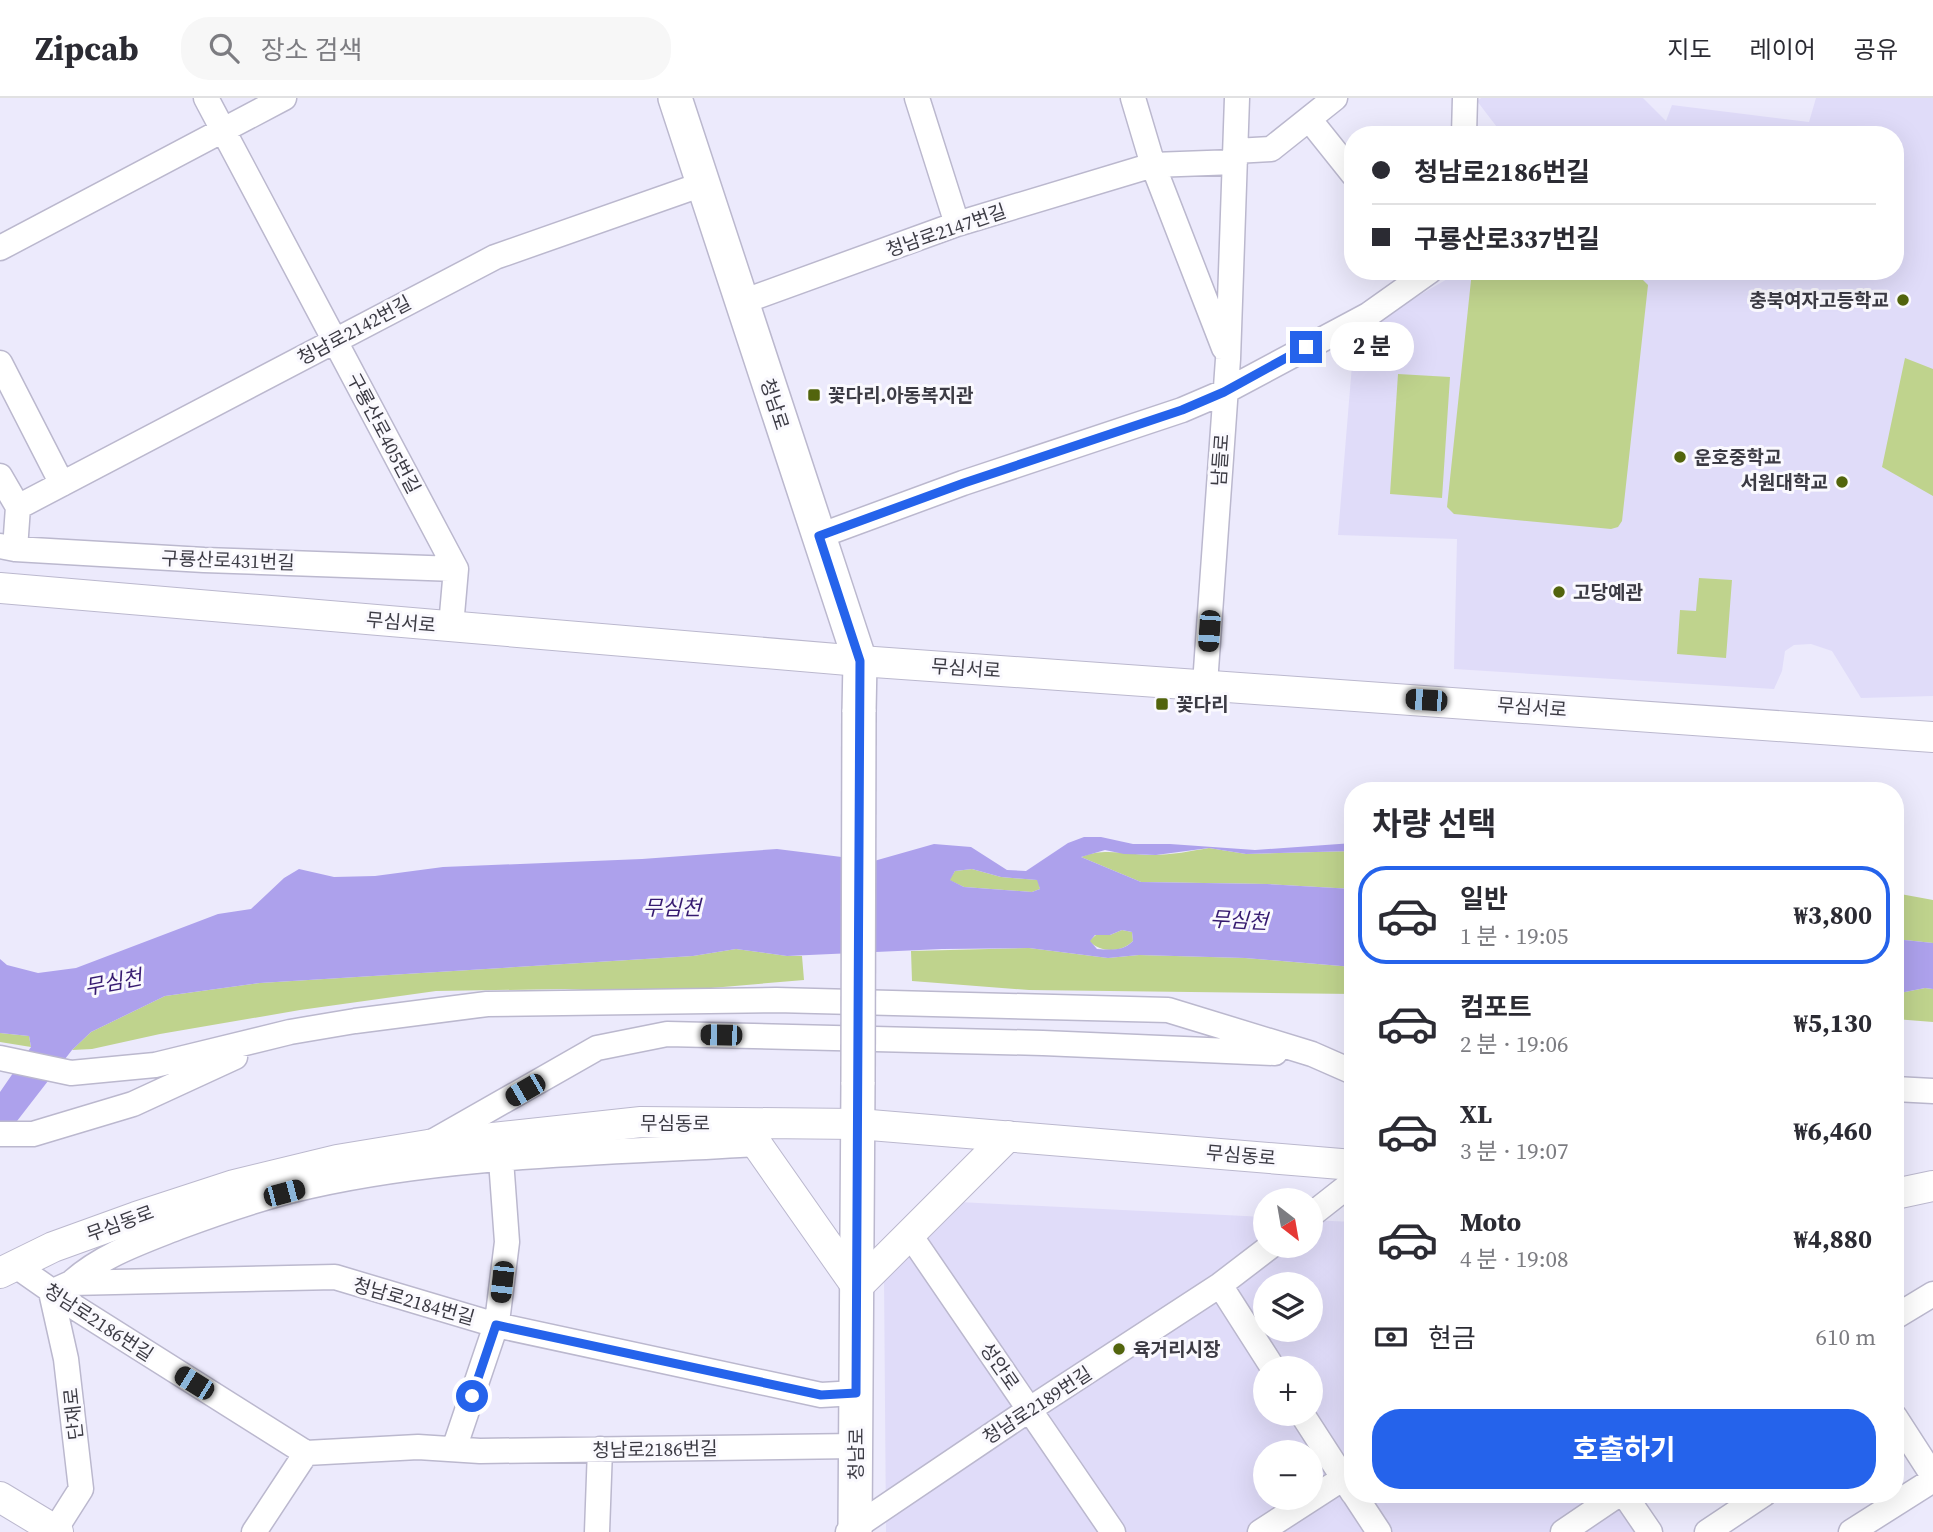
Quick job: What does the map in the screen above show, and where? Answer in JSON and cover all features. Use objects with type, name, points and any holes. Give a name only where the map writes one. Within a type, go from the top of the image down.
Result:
[{"type":"main road","name":"청남로","points":[[675,98],[860,661],[856,1446],[853,1530]]},
{"type":"street","name":"구룡산로405번길","points":[[206,98],[456,569]]},
{"type":"street","points":[[0,248],[284,98]]},
{"type":"street","points":[[916,98],[957,224]]},
{"type":"street","points":[[1133,98],[1153,165],[1228,359]]},
{"type":"street","name":"남들로","points":[[1205,684],[1228,359],[1237,98]]},
{"type":"street","points":[[1235,157],[1271,149],[1335,98]]},
{"type":"street","points":[[1464,126],[1465,98]]},
{"type":"street","points":[[1309,119],[1344,163]]},
{"type":"street","name":"청남로2147번길","points":[[742,302],[957,224],[1153,165],[1235,157]]},
{"type":"street","name":"청남로2142번길","points":[[18,507],[495,257],[703,184]]},
{"type":"street","points":[[819,536],[964,483],[1182,410],[1224,392],[1368,315],[1417,280]]},
{"type":"street","points":[[0,363],[62,484]]},
{"type":"street","points":[[0,476],[18,507],[7,547]]},
{"type":"street","name":"구룡산로431번길","points":[[7,547],[204,560],[456,569]]},
{"type":"street","points":[[451,626],[456,569]]},
{"type":"street","name":"무심서로","points":[[0,588],[860,661],[1933,737]]},
{"type":"street","points":[[6,1059],[71,1073],[155,1065],[290,1032],[488,1004],[776,1000],[1168,1010],[1312,1055],[1344,1068]]},
{"type":"street","points":[[9,1134],[33,1134],[133,1104],[290,1032]]},
{"type":"street","points":[[428,1145],[597,1048],[667,1034],[1044,1043],[1344,1056]]},
{"type":"street","points":[[1904,1089],[1933,1091]]},
{"type":"street","name":"무심동로","points":[[8,1270],[54,1247],[234,1185],[337,1160],[428,1145],[641,1122],[750,1134]]},
{"type":"street","name":"무심동로","points":[[61,1288],[107,1257],[234,1206],[308,1186],[369,1174],[750,1134],[858,1124],[1344,1164]]},
{"type":"street","points":[[750,1134],[857,1287],[1008,1136]]},
{"type":"street","points":[[454,1449],[496,1325],[507,1242],[501,1160]]},
{"type":"street","points":[[1904,1192],[1933,1186]]},
{"type":"street","points":[[1323,1206],[1344,1189]]},
{"type":"street","points":[[1904,1195],[1933,1197]]},
{"type":"street","name":"성안로","points":[[911,1235],[1113,1532]]},
{"type":"street","name":"청남로2189번길","points":[[853,1530],[1030,1409],[1220,1286],[1256,1258]]},
{"type":"street","name":"청남로2186번길","points":[[8,1270],[61,1288],[306,1453],[418,1447],[480,1451],[856,1446]]},
{"type":"street","name":"청남로2184번길","points":[[61,1288],[335,1277],[496,1325],[821,1395],[856,1393]]},
{"type":"street","points":[[1220,1286],[1265,1356]]},
{"type":"street","name":"단재로","points":[[0,1497],[57,1531],[81,1489],[61,1288]]},
{"type":"street","points":[[1904,1312],[1933,1294]]},
{"type":"street","points":[[1310,1426],[1344,1475]]},
{"type":"street","points":[[1904,1431],[1933,1478],[1904,1497]]},
{"type":"street","points":[[597,1532],[600,1449]]},
{"type":"street","points":[[254,1532],[306,1453]]},
{"type":"street","points":[[1261,1532],[1344,1489]]},
{"type":"street","points":[[1362,1503],[1379,1532]]},
{"type":"street","points":[[1563,1532],[1608,1503]]},
{"type":"street","points":[[1629,1503],[1650,1532]]},
{"type":"street","points":[[1707,1532],[1750,1503]]},
{"type":"street","points":[[1851,1532],[1895,1503]]},
{"type":"shaded area","points":[[1481,98],[1643,98],[1666,121],[1672,105],[1809,122],[1816,98],[1933,98],[1933,696],[1861,698],[1832,651],[1811,644],[1794,645],[1785,651],[1782,671],[1774,689],[1454,669],[1457,539],[1338,535],[1352,365],[1333,345],[1446,280],[1904,280],[1904,126],[1496,126],[1477,101]]},
{"type":"shaded area","name":"육거리시장","points":[[959,1202],[1253,1216],[1253,1258],[1323,1258],[1323,1221],[1344,1222],[1344,1503],[1618,1503],[1638,1532],[886,1532],[884,1276]]},
{"type":"green space","points":[[1471,280],[1643,280],[1648,285],[1622,521],[1618,527],[1611,529],[1454,514],[1447,507]]},
{"type":"green space","points":[[1905,358],[1933,369],[1933,496],[1882,467]]},
{"type":"green space","points":[[1398,374],[1450,377],[1442,498],[1390,494]]},
{"type":"green space","points":[[1699,578],[1732,580],[1726,658],[1677,654],[1680,610],[1696,611]]},
{"type":"green space","points":[[1209,848],[1246,854],[1344,851],[1344,888],[1141,882],[1081,857],[1108,852],[1167,854]]},
{"type":"green space","points":[[972,869],[1001,877],[1038,880],[1040,889],[1032,892],[964,887],[949,880],[955,871]]},
{"type":"green space","points":[[1904,895],[1933,900],[1933,943],[1904,940]]},
{"type":"green space","points":[[1122,930],[1132,932],[1133,941],[1123,948],[1099,948],[1089,941],[1096,935],[1110,935]]},
{"type":"green space","points":[[1029,948],[1108,958],[1139,955],[1245,958],[1344,966],[1344,994],[1029,990],[912,981],[911,951]]},
{"type":"green space","points":[[736,949],[802,956],[804,980],[653,993],[565,989],[436,991],[300,1010],[160,1034],[92,1049],[72,1050],[91,1032],[165,996],[260,983],[693,956]]},
{"type":"green space","points":[[1933,989],[1933,1022],[1904,1020],[1904,992]]},
{"type":"green space","points":[[0,1033],[29,1036],[31,1047],[0,1042]]},
{"type":"water","name":"무심천","points":[[1084,837],[1101,837],[1133,844],[1255,850],[1344,844],[1344,851],[1246,854],[1209,848],[1156,855],[1124,854],[1105,850],[1081,857],[1141,882],[1344,888],[1344,966],[1245,958],[1139,955],[1108,958],[1029,948],[787,956],[736,949],[693,956],[260,983],[165,996],[91,1032],[72,1050],[0,1143],[0,1092],[31,1047],[29,1036],[0,1033],[0,959],[7,965],[38,973],[76,968],[218,914],[251,909],[284,878],[299,869],[334,877],[375,876],[443,867],[642,859],[777,849],[874,861],[934,844],[971,847],[1007,870],[1026,871],[1068,843]],"holes":[[[972,869],[1001,877],[1037,880],[1040,889],[1032,892],[964,887],[950,880],[955,871]],[[1122,930],[1132,932],[1133,941],[1112,950],[1097,949],[1090,941],[1095,935],[1110,935]]]},
{"type":"water","points":[[1904,940],[1933,943],[1933,989],[1904,992]]},
{"type":"place","name":"충북여자고등학교","points":[[1903,300]]},
{"type":"place","name":"꽃다리.아동복지관","points":[[814,395]]},
{"type":"place","name":"운호중학교","points":[[1680,457]]},
{"type":"place","name":"서원대학교","points":[[1842,482]]},
{"type":"place","name":"고당예관","points":[[1559,592]]},
{"type":"place","name":"꽃다리","points":[[1162,704]]},
{"type":"place","name":"육거리시장","points":[[1119,1349]]},
{"type":"route","points":[[472,1396],[496,1325],[821,1395],[856,1393],[860,661],[819,536],[964,483],[1182,410],[1224,392],[1306,347]]}]
